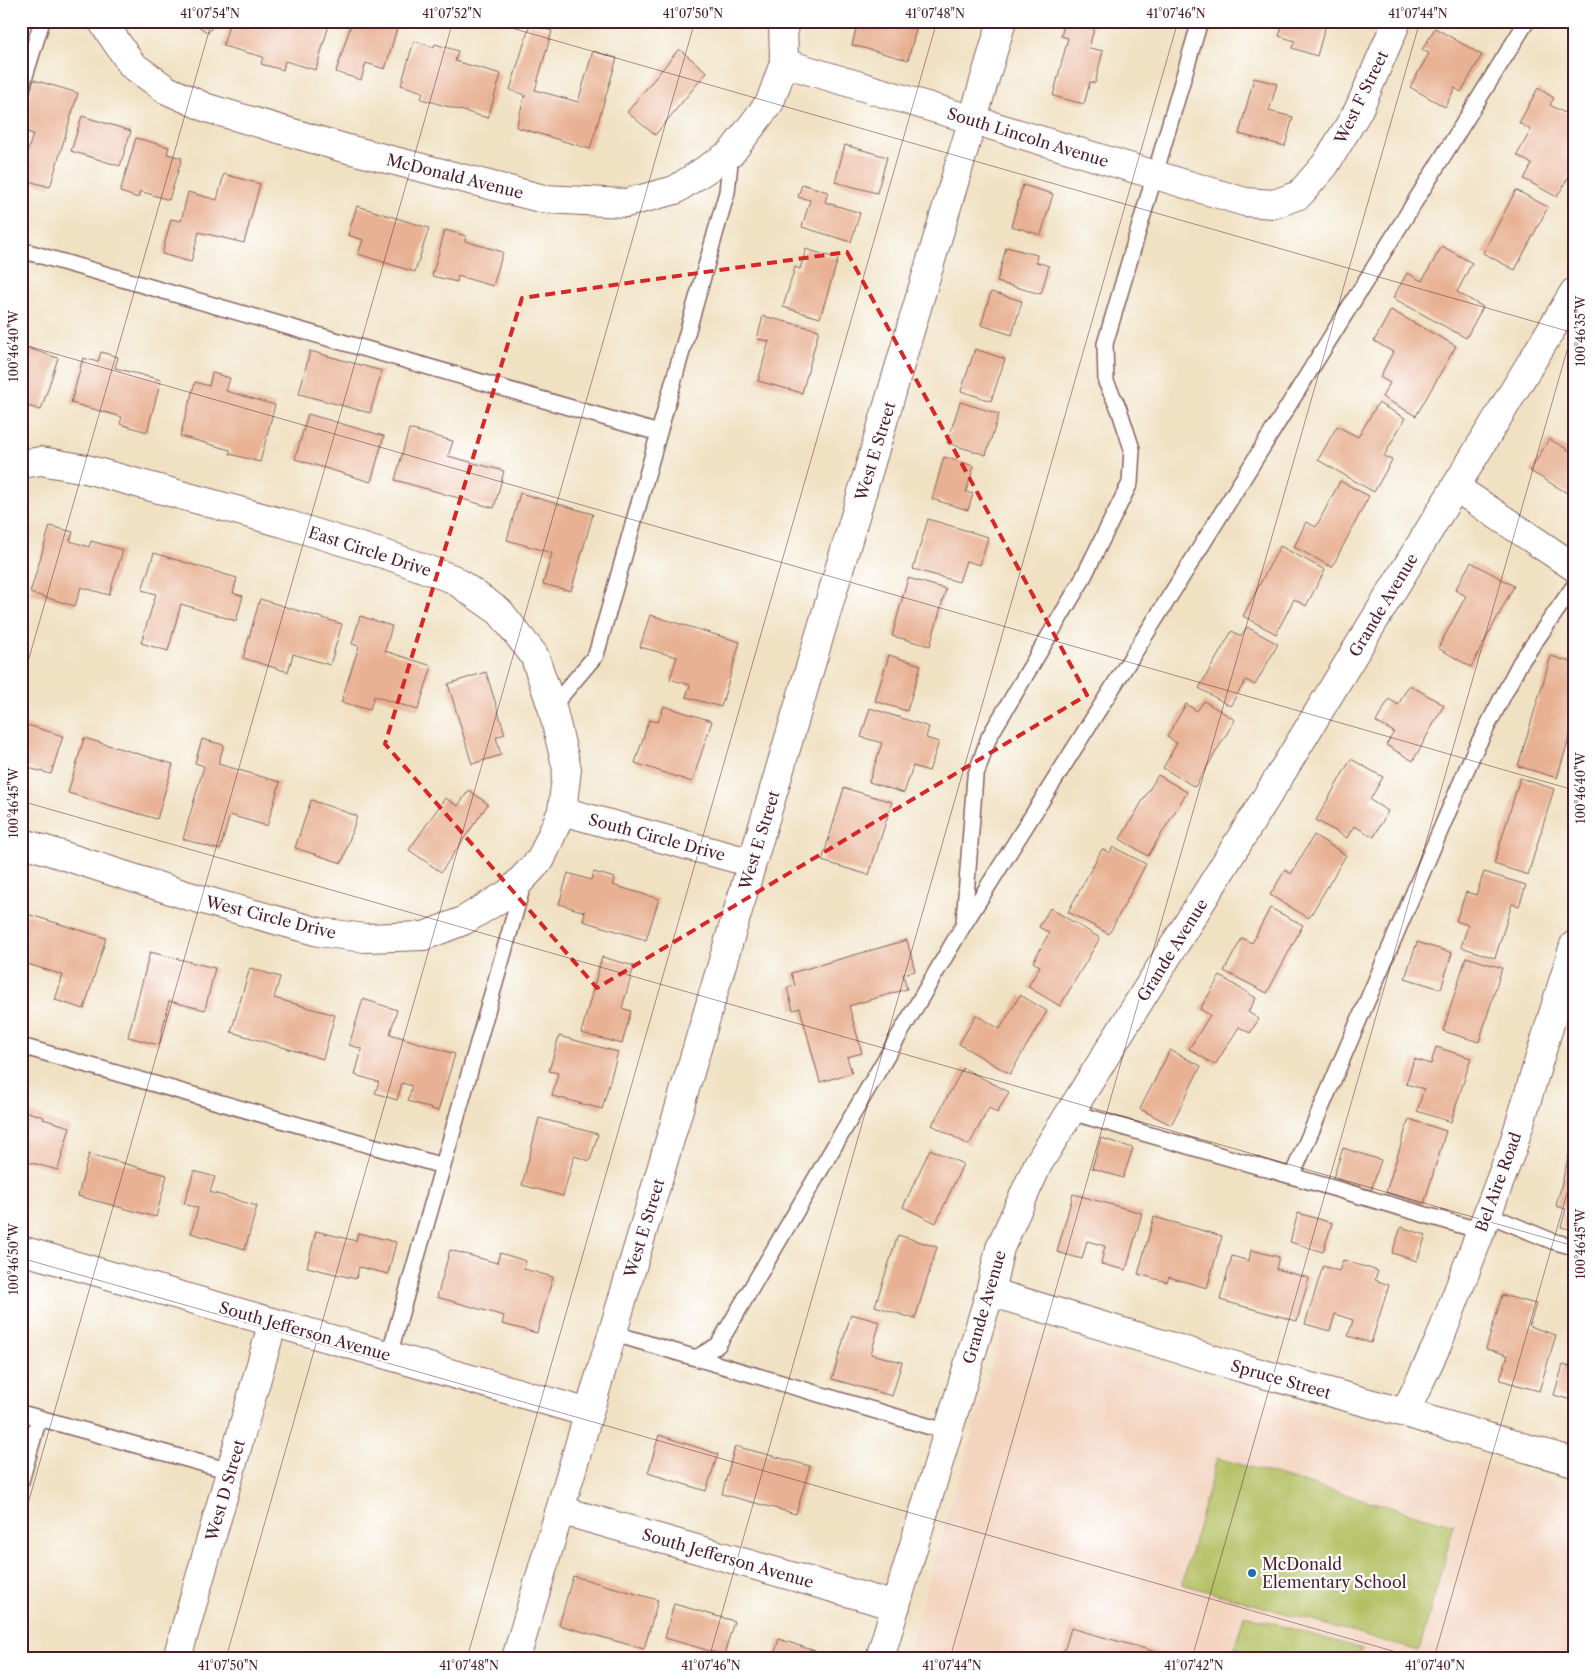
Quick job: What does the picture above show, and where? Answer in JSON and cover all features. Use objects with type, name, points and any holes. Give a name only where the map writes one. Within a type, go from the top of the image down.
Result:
[{"type":"street","name":"McDonald Avenue","points":[[102,21],[132,65],[167,90],[207,108],[344,148],[544,199],[626,203],[675,190],[731,153],[770,102],[784,63]]},
{"type":"street","points":[[783,21],[784,63]]},
{"type":"street","name":"West E Street","points":[[516,1658],[1002,21]]},
{"type":"street","name":"West F Street","points":[[1274,204],[1299,195],[1325,165],[1358,111],[1397,21]]},
{"type":"street","name":"South Lincoln Avenue","points":[[784,63],[1245,202],[1274,204]]},
{"type":"street","name":"Grande Avenue","points":[[880,1658],[990,1292],[1000,1248],[1038,1164],[1279,777],[1574,292]]},
{"type":"street","name":"East Circle Drive","points":[[21,464],[41,461],[86,469],[284,523],[393,557],[453,579],[500,612],[534,654],[552,707],[566,769],[562,811]]},
{"type":"street","points":[[1455,487],[1574,567]]},
{"type":"street","name":"South Circle Drive","points":[[562,811],[752,863]]},
{"type":"street","name":"West Circle Drive","points":[[21,842],[189,896],[310,930],[364,938],[424,936],[463,921],[509,893],[541,859],[562,811]]},
{"type":"street","name":"Bel Aire Road","points":[[1405,1413],[1439,1341],[1512,1149],[1574,945]]},
{"type":"street","name":"South Jefferson Avenue","points":[[21,1250],[589,1413]]},
{"type":"street","name":"Spruce Street","points":[[990,1292],[1242,1368],[1574,1462]]},
{"type":"street","name":"West D Street","points":[[177,1658],[273,1322]]},
{"type":"street","name":"South Jefferson Avenue","points":[[560,1510],[896,1606]]},
{"type":"lane","points":[[21,88],[42,21]]},
{"type":"lane","points":[[963,926],[975,777],[989,737],[1081,582],[1130,483],[1132,449],[1119,409],[1106,382],[1105,344],[1200,21]]},
{"type":"lane","points":[[696,1358],[718,1345],[963,926],[1190,565],[1527,21]]},
{"type":"lane","points":[[552,707],[596,655],[727,192],[731,153]]},
{"type":"lane","points":[[21,250],[659,433]]},
{"type":"lane","points":[[1292,1176],[1474,752],[1520,663],[1574,586]]},
{"type":"lane","points":[[389,1355],[526,874]]},
{"type":"lane","points":[[21,1046],[443,1166]]},
{"type":"lane","points":[[1071,1112],[1292,1176],[1484,1222],[1574,1247]]},
{"type":"lane","points":[[612,1334],[948,1432]]},
{"type":"lane","points":[[21,1413],[230,1471]]},
{"type":"lane","points":[[21,1481],[39,1418]]},
{"type":"highlighted area","points":[[847,252],[1087,695],[597,988],[385,744],[522,298]]},
{"type":"shaded area","name":"McDonald Elementary School","points":[[1004,1324],[1574,1489],[1574,1658],[906,1658]]},
{"type":"green space","points":[[1217,1458],[1454,1525],[1419,1651],[1182,1584]]},
{"type":"green space","points":[[1244,1615],[1362,1649],[1359,1658],[1232,1658]]},
{"type":"building","points":[[191,21],[216,21],[208,33]]},
{"type":"building","points":[[230,21],[330,21],[316,70],[285,61],[283,70],[261,64],[263,57],[223,46]]},
{"type":"building","points":[[352,21],[374,21],[397,28],[385,69],[366,63],[361,80],[336,72]]},
{"type":"building","points":[[689,21],[713,21],[711,28]]},
{"type":"building","points":[[858,21],[889,21],[916,29],[908,60],[852,45]]},
{"type":"building","points":[[1065,21],[1079,21],[1095,25],[1089,48],[1103,51],[1095,83],[1090,82],[1084,104],[1053,96],[1068,38],[1061,36]]},
{"type":"building","points":[[1284,21],[1319,21],[1326,24],[1317,56],[1292,48],[1295,41],[1279,36]]},
{"type":"building","points":[[530,24],[552,31],[535,90],[578,102],[593,51],[617,58],[590,149],[516,127],[525,95],[510,90]]},
{"type":"building","points":[[1435,28],[1482,55],[1461,92],[1455,88],[1445,107],[1410,87],[1429,53],[1422,50]]},
{"type":"building","points":[[414,41],[434,47],[435,44],[458,51],[455,61],[501,74],[488,118],[421,99],[423,92],[401,85]]},
{"type":"building","points":[[679,49],[707,72],[655,135],[627,112]]},
{"type":"building","points":[[1254,78],[1277,84],[1269,111],[1293,117],[1285,146],[1239,134]]},
{"type":"building","points":[[34,80],[78,93],[50,187],[21,179],[21,173],[33,134],[21,130],[21,123]]},
{"type":"building","points":[[1538,88],[1554,98],[1550,105],[1574,118],[1574,167],[1557,197],[1524,179],[1532,164],[1517,155],[1531,130],[1519,123]]},
{"type":"building","points":[[82,116],[131,131],[120,166],[71,151]]},
{"type":"building","points":[[136,138],[169,147],[167,154],[182,158],[169,200],[140,191],[138,198],[120,192]]},
{"type":"building","points":[[845,145],[887,157],[877,193],[835,182]]},
{"type":"building","points":[[224,174],[260,184],[244,243],[199,232],[191,262],[162,254],[171,219],[181,221],[188,192],[217,200]]},
{"type":"building","points":[[802,184],[828,192],[825,202],[860,213],[851,242],[802,227],[810,200],[798,197]]},
{"type":"building","points":[[1023,185],[1053,194],[1041,235],[1011,226]]},
{"type":"building","points":[[1516,190],[1548,207],[1515,270],[1483,253]]},
{"type":"building","points":[[357,206],[429,228],[415,272],[358,254],[363,240],[348,235]]},
{"type":"building","points":[[445,230],[466,236],[465,241],[503,252],[493,286],[458,276],[457,282],[432,276]]},
{"type":"building","points":[[1442,246],[1472,263],[1457,292],[1483,307],[1466,338],[1393,298],[1407,273],[1422,281]]},
{"type":"building","points":[[1006,247],[1037,255],[1036,262],[1049,266],[1041,294],[997,282]]},
{"type":"building","points":[[806,249],[838,259],[820,318],[783,307],[795,267],[800,269]]},
{"type":"building","points":[[991,292],[1022,301],[1012,335],[981,325]]},
{"type":"building","points":[[1391,310],[1456,346],[1416,416],[1382,397],[1390,383],[1380,377],[1393,352],[1374,341]]},
{"type":"building","points":[[763,316],[819,330],[802,393],[758,381],[769,341],[757,339]]},
{"type":"building","points":[[21,346],[58,358],[41,410],[21,404]]},
{"type":"building","points":[[975,349],[1005,359],[991,401],[961,391]]},
{"type":"building","points":[[310,351],[382,371],[370,413],[299,394]]},
{"type":"building","points":[[101,352],[118,357],[115,368],[161,380],[147,432],[120,424],[122,417],[71,403],[83,358],[98,362]]},
{"type":"building","points":[[212,373],[230,378],[226,391],[275,405],[260,462],[230,454],[230,450],[180,436],[195,382],[209,386]]},
{"type":"building","points":[[960,402],[999,414],[986,455],[947,443]]},
{"type":"building","points":[[1378,403],[1405,418],[1384,456],[1392,460],[1374,492],[1318,460],[1337,426],[1358,437]]},
{"type":"building","points":[[308,414],[384,436],[371,482],[295,459]]},
{"type":"building","points":[[409,429],[453,441],[448,456],[504,471],[494,508],[395,480]]},
{"type":"building","points":[[1549,439],[1574,453],[1574,497],[1530,471]]},
{"type":"building","points":[[944,457],[974,466],[966,492],[973,494],[968,510],[932,499]]},
{"type":"building","points":[[1340,481],[1369,496],[1332,567],[1294,547],[1306,522],[1316,527]]},
{"type":"building","points":[[520,493],[593,514],[571,591],[543,584],[552,553],[507,540]]},
{"type":"building","points":[[928,519],[988,537],[980,565],[966,561],[959,582],[913,569]]},
{"type":"building","points":[[50,526],[73,532],[70,541],[89,547],[91,541],[123,550],[109,595],[81,587],[75,606],[30,593]]},
{"type":"building","points":[[1280,546],[1325,570],[1306,606],[1294,599],[1276,634],[1243,616]]},
{"type":"building","points":[[154,553],[237,578],[233,593],[243,596],[236,621],[181,604],[168,651],[141,643],[156,594],[142,590]]},
{"type":"building","points":[[1471,562],[1514,586],[1471,667],[1438,648],[1466,596],[1455,590]]},
{"type":"building","points":[[908,578],[946,589],[930,646],[892,636]]},
{"type":"building","points":[[260,599],[342,624],[330,665],[293,654],[288,672],[243,658]]},
{"type":"building","points":[[650,615],[740,642],[721,707],[686,697],[690,685],[670,679],[677,657],[640,647]]},
{"type":"building","points":[[360,616],[392,626],[385,651],[432,666],[418,710],[374,696],[370,710],[341,702],[359,646],[352,644]]},
{"type":"building","points":[[1247,627],[1278,644],[1255,685],[1246,680],[1230,706],[1199,688],[1232,631],[1241,636]]},
{"type":"building","points":[[889,655],[921,665],[907,711],[875,701]]},
{"type":"building","points":[[1551,656],[1574,663],[1574,722],[1557,778],[1518,766]]},
{"type":"building","points":[[486,672],[505,734],[496,737],[501,755],[472,764],[448,684]]},
{"type":"building","points":[[1409,685],[1444,705],[1413,761],[1386,745],[1394,732],[1376,722],[1389,699],[1398,705]]},
{"type":"building","points":[[1204,701],[1235,720],[1195,787],[1163,768],[1177,743],[1167,737],[1186,704],[1197,711]]},
{"type":"building","points":[[664,706],[712,721],[692,782],[635,763],[649,720],[658,722]]},
{"type":"building","points":[[870,708],[929,727],[926,738],[939,742],[929,771],[913,766],[904,793],[869,782],[882,743],[861,737]]},
{"type":"building","points":[[21,723],[63,736],[51,774],[21,766]]},
{"type":"building","points":[[84,738],[173,764],[157,819],[68,793]]},
{"type":"building","points":[[202,739],[224,745],[218,764],[280,782],[267,826],[230,815],[220,850],[183,839],[204,766],[195,763]]},
{"type":"building","points":[[1351,759],[1383,777],[1370,800],[1388,811],[1374,837],[1354,826],[1347,838],[1316,820]]},
{"type":"building","points":[[1158,775],[1187,792],[1148,856],[1120,839]]},
{"type":"building","points":[[1520,778],[1554,789],[1528,875],[1494,864]]},
{"type":"building","points":[[844,788],[892,802],[869,875],[822,861]]},
{"type":"building","points":[[469,790],[488,804],[441,872],[409,850],[445,798],[458,806]]},
{"type":"building","points":[[311,800],[357,816],[342,863],[295,848]]},
{"type":"building","points":[[1314,835],[1346,855],[1309,918],[1270,895],[1285,870],[1291,874]]},
{"type":"building","points":[[1113,847],[1146,864],[1109,934],[1068,912],[1102,849],[1110,853]]},
{"type":"building","points":[[594,872],[615,878],[613,885],[659,899],[646,940],[583,921],[585,912],[559,904],[568,873],[591,880]]},
{"type":"building","points":[[1484,872],[1526,885],[1519,906],[1512,904],[1495,958],[1461,947],[1468,925],[1456,921],[1466,892],[1476,895]]},
{"type":"building","points":[[1050,908],[1100,938],[1060,1006],[1028,987],[1040,966],[1033,962],[1049,933],[1039,927]]},
{"type":"building","points":[[1270,908],[1303,925],[1267,993],[1224,971],[1242,938],[1252,943]]},
{"type":"building","points":[[27,914],[106,938],[84,1009],[55,1000],[63,975],[21,962],[21,934]]},
{"type":"building","points":[[907,940],[915,971],[903,974],[907,989],[849,1006],[862,1053],[847,1057],[852,1073],[820,1082],[800,1008],[793,1010],[787,988],[795,985],[791,973]]},
{"type":"building","points":[[1417,942],[1452,953],[1441,989],[1405,978]]},
{"type":"building","points":[[150,952],[215,968],[205,1010],[169,1001],[159,1045],[128,1037]]},
{"type":"building","points":[[602,957],[634,966],[622,1008],[631,1011],[622,1044],[581,1033]]},
{"type":"building","points":[[1466,957],[1502,968],[1479,1042],[1443,1031]]},
{"type":"building","points":[[250,968],[280,977],[274,998],[335,1015],[323,1059],[231,1032]]},
{"type":"building","points":[[1220,976],[1256,998],[1248,1012],[1259,1019],[1250,1033],[1239,1027],[1215,1065],[1189,1049],[1210,1015],[1200,1009]]},
{"type":"building","points":[[1020,995],[1047,1011],[1010,1074],[959,1044],[976,1015],[1000,1029]]},
{"type":"building","points":[[363,999],[397,1010],[390,1034],[455,1054],[438,1111],[408,1101],[412,1086],[402,1083],[397,1100],[375,1093],[379,1082],[355,1075],[362,1049],[349,1045]]},
{"type":"building","points":[[559,1036],[618,1052],[602,1109],[552,1096],[558,1073],[549,1071]]},
{"type":"building","points":[[1436,1047],[1471,1058],[1451,1122],[1417,1111],[1424,1089],[1406,1084],[1414,1059],[1431,1064]]},
{"type":"building","points":[[1170,1050],[1201,1066],[1171,1125],[1140,1109]]},
{"type":"building","points":[[963,1068],[1009,1092],[997,1113],[989,1108],[969,1145],[932,1125]]},
{"type":"building","points":[[21,1110],[70,1127],[58,1170],[21,1160]]},
{"type":"building","points":[[539,1118],[598,1134],[590,1161],[574,1156],[563,1196],[522,1185]]},
{"type":"building","points":[[1409,1119],[1446,1131],[1424,1204],[1386,1192]]},
{"type":"building","points":[[1101,1138],[1133,1148],[1123,1178],[1092,1168]]},
{"type":"building","points":[[1343,1148],[1381,1160],[1371,1190],[1333,1178]]},
{"type":"building","points":[[930,1149],[963,1164],[936,1223],[903,1207]]},
{"type":"building","points":[[89,1154],[167,1175],[156,1217],[78,1196]]},
{"type":"building","points":[[1569,1155],[1574,1156],[1574,1230],[1561,1227],[1566,1209],[1556,1206]]},
{"type":"building","points":[[194,1171],[215,1177],[210,1192],[257,1206],[245,1249],[191,1233],[198,1208],[184,1204]]},
{"type":"building","points":[[1073,1194],[1142,1213],[1126,1270],[1101,1264],[1105,1246],[1087,1241],[1082,1259],[1057,1252]]},
{"type":"building","points":[[1298,1213],[1332,1223],[1323,1252],[1290,1242]]},
{"type":"building","points":[[1154,1217],[1222,1236],[1207,1288],[1169,1277],[1167,1282],[1138,1274]]},
{"type":"building","points":[[1401,1227],[1426,1235],[1417,1261],[1392,1253]]},
{"type":"building","points":[[316,1231],[356,1241],[358,1233],[396,1242],[388,1274],[359,1267],[356,1279],[307,1267]]},
{"type":"building","points":[[898,1235],[937,1247],[915,1319],[875,1306]]},
{"type":"building","points":[[450,1250],[497,1263],[500,1253],[526,1261],[524,1269],[553,1277],[537,1333],[502,1324],[504,1316],[437,1297]]},
{"type":"building","points":[[1251,1250],[1279,1257],[1276,1269],[1309,1278],[1297,1321],[1220,1300],[1232,1256],[1249,1261]]},
{"type":"building","points":[[1343,1260],[1378,1271],[1375,1280],[1389,1285],[1371,1343],[1348,1336],[1353,1320],[1335,1314],[1330,1331],[1305,1324],[1323,1266],[1339,1271]]},
{"type":"building","points":[[1502,1295],[1536,1304],[1529,1326],[1556,1335],[1539,1391],[1500,1380],[1508,1355],[1486,1349]]},
{"type":"building","points":[[851,1314],[880,1322],[871,1354],[902,1362],[892,1396],[832,1379]]},
{"type":"building","points":[[1563,1365],[1574,1368],[1574,1401],[1554,1395]]},
{"type":"building","points":[[659,1435],[718,1454],[706,1491],[648,1473]]},
{"type":"building","points":[[735,1446],[810,1466],[796,1514],[722,1494]]},
{"type":"building","points":[[573,1576],[658,1600],[644,1649],[559,1625]]},
{"type":"building","points":[[674,1604],[734,1621],[724,1655],[665,1638]]},
{"type":"building","points":[[1071,1628],[1174,1657],[1062,1658]]},
{"type":"building","points":[[779,1639],[815,1651],[813,1658],[773,1658]]},
{"type":"place","name":"McDonald Elementary School","points":[[1252,1573]]}]
